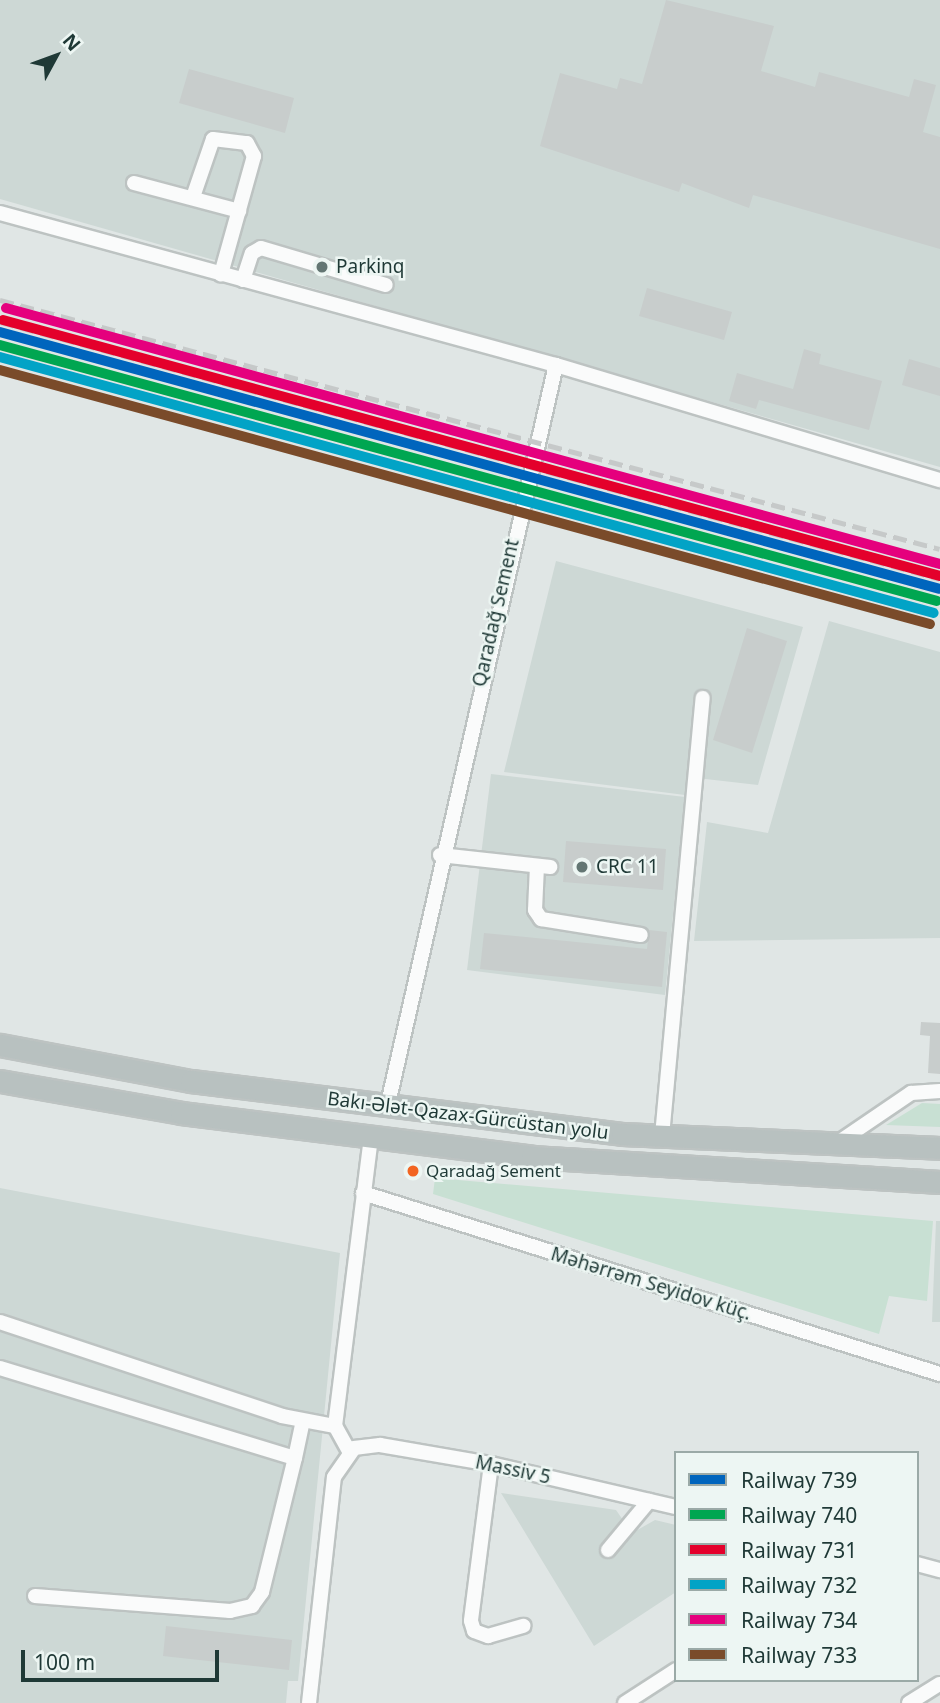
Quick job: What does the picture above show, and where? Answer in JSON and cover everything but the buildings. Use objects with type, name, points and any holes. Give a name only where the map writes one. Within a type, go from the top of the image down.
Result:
[{"type":"highway","name":"Bakı-Ələt-Qazax-Gürcüstan yolu","points":[[0,1045],[387,1108],[662,1136],[940,1148]]},
{"type":"highway","name":"Bakı-Ələt-Qazax-Gürcüstan yolu","points":[[0,1080],[371,1139],[660,1170],[940,1182]]},
{"type":"street","points":[[192,197],[212,139],[247,143],[254,156],[221,274]]},
{"type":"street","points":[[134,183],[239,211]]},
{"type":"street","points":[[0,213],[556,365],[940,480]]},
{"type":"street","points":[[243,280],[253,253],[261,248],[386,285]]},
{"type":"street","name":"Qaradağ Sement","points":[[387,1108],[440,855],[556,365]]},
{"type":"street","points":[[662,1136],[703,698]]},
{"type":"street","points":[[440,855],[543,866],[535,910],[541,919],[641,935]]},
{"type":"street","points":[[836,1144],[911,1093],[940,1091]]},
{"type":"street","points":[[309,1703],[334,1477],[349,1451],[335,1426],[371,1139]]},
{"type":"street","name":"Məhərrəm Seyidov küç.","points":[[363,1193],[940,1374]]},
{"type":"street","points":[[0,1322],[303,1421],[335,1426]]},
{"type":"street","points":[[0,1368],[295,1458]]},
{"type":"street","points":[[35,1596],[230,1611],[252,1606],[262,1592],[303,1421]]},
{"type":"street","name":"Massiv 5","points":[[349,1451],[380,1445],[491,1464],[674,1507]]},
{"type":"street","points":[[491,1464],[471,1621],[474,1631],[488,1636],[524,1626]]},
{"type":"street","points":[[608,1550],[649,1501]]},
{"type":"street","points":[[919,1565],[940,1570]]},
{"type":"street","points":[[625,1703],[674,1671]]},
{"type":"street","points":[[909,1703],[940,1684]]},
{"type":"shaded area","points":[[0,0],[940,0],[940,467],[0,199]]},
{"type":"shaded area","points":[[556,561],[803,627],[758,785],[688,777],[685,795],[504,772]]},
{"type":"shaded area","points":[[829,621],[940,652],[940,938],[694,941],[707,822],[768,833]]},
{"type":"shaded area","points":[[491,774],[685,797],[665,995],[467,970]]},
{"type":"shaded area","points":[[0,1188],[340,1253],[298,1681],[288,1681],[286,1703],[0,1703]]},
{"type":"shaded area","points":[[936,1221],[940,1221],[940,1322],[932,1322]]},
{"type":"shaded area","points":[[501,1493],[616,1510],[632,1533],[655,1520],[674,1525],[674,1593],[594,1646]]},
{"type":"green space","points":[[922,1103],[940,1104],[940,1127],[886,1125]]},
{"type":"green space","points":[[435,1178],[933,1221],[927,1301],[889,1296],[879,1334],[433,1194]]},
{"type":"railway","points":[[0,300],[940,549]]},
{"type":"railway","points":[[0,322],[940,579]]},
{"type":"rail line","name":"734","points":[[6,308],[940,564]]},
{"type":"rail line","name":"731","points":[[3,320],[940,576]]},
{"type":"rail line","name":"739","points":[[0,332],[940,589]]},
{"type":"rail line","name":"740","points":[[0,345],[937,601]]},
{"type":"rail line","name":"732","points":[[0,357],[934,613]]},
{"type":"rail line","name":"733","points":[[0,370],[930,624]]},
{"type":"place","name":"Parkinq","points":[[322,267]]},
{"type":"place","name":"CRC 11","points":[[582,867]]},
{"type":"place","name":"Qaradağ Sement","points":[[413,1171]]}]
